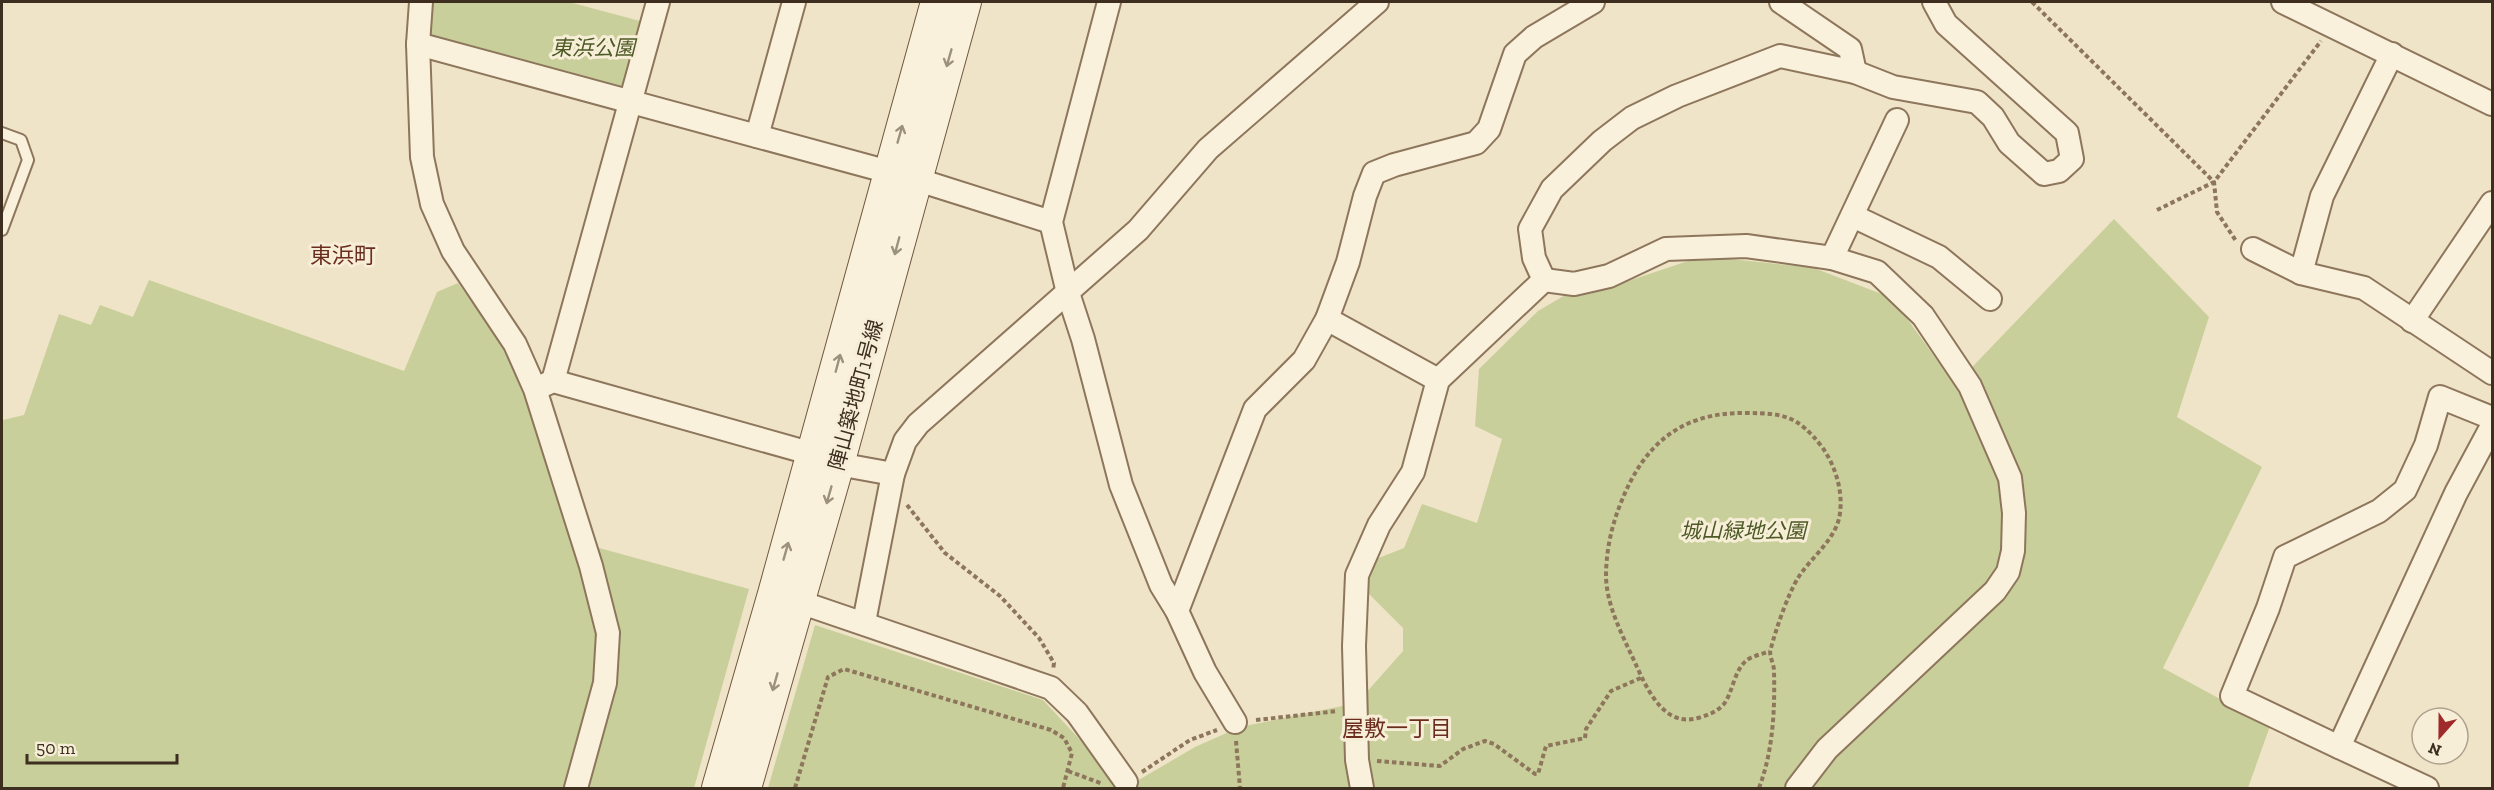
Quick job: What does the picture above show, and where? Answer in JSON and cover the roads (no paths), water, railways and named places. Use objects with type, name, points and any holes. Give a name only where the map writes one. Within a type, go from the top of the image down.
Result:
[{"type":"street","points":[[421,2],[418,44],[422,157],[432,204],[453,251],[544,385],[608,633],[605,683],[576,789]]},
{"type":"street","points":[[544,385],[631,102],[658,2]]},
{"type":"street","points":[[756,136],[794,2]]},
{"type":"street","name":"陣山築地町1号線","points":[[745,789],[787,597],[902,176],[937,2]]},
{"type":"street","name":"陣山築地町1号線","points":[[902,176],[965,2]]},
{"type":"street","points":[[1109,2],[1051,222],[1068,293],[1083,339],[1121,485],[1161,585],[1177,611],[1205,672],[1234,722]]},
{"type":"street","points":[[864,622],[892,478],[905,441],[918,424],[1138,230],[1208,149],[1285,84],[1375,2]]},
{"type":"street","points":[[1177,611],[1255,409],[1304,360],[1327,319],[1348,262],[1365,196],[1374,173],[1394,165],[1476,143],[1489,129],[1515,54],[1534,37],[1593,2]]},
{"type":"street","points":[[1781,2],[1850,49],[1855,72]]},
{"type":"street","points":[[1544,280],[1534,258],[1530,229],[1552,189],[1602,141],[1632,118],[1677,96],[1780,56],[1855,72],[1893,87],[1977,102],[1993,117],[2009,143],[2044,174],[2059,171],[2072,159],[2067,133],[1946,24],[1934,2]]},
{"type":"street","points":[[2283,2],[2493,104]]},
{"type":"street","points":[[418,44],[902,176],[1051,222]]},
{"type":"street","points":[[2301,273],[2322,196],[2392,54]]},
{"type":"street","points":[[1832,258],[1897,120]]},
{"type":"street","points":[[2412,321],[2493,203]]},
{"type":"street","points":[[1853,216],[1939,256],[1990,299]]},
{"type":"street","points":[[1544,280],[1574,284],[1586,282],[1609,276],[1666,249],[1746,246],[1832,258],[1877,272],[1923,315],[1970,386],[2010,478],[2014,513],[2013,551],[2008,572],[1995,591],[1827,749],[1797,789]]},
{"type":"street","points":[[2253,249],[2301,273],[2364,288],[2493,373]]},
{"type":"street","points":[[1362,789],[1357,760],[1354,646],[1357,575],[1379,525],[1413,472],[1438,380],[1544,280]]},
{"type":"street","points":[[1327,319],[1438,380]]},
{"type":"street","points":[[544,385],[892,478]]},
{"type":"street","points":[[2427,789],[2232,696],[2268,608],[2284,557],[2379,511],[2405,490],[2426,445],[2440,397],[2493,418]]},
{"type":"street","points":[[2339,747],[2456,493],[2493,426]]},
{"type":"street","points":[[787,597],[1052,688],[1077,713],[1126,782]]},
{"type":"street","name":"陣山築地町1号線","points":[[718,789],[787,597]]},
{"type":"lane","points":[[2,133],[21,140],[28,160],[2,230]]},
{"type":"district","name":"東浜町","points":[[343,255]]},
{"type":"district","name":"屋敷一丁目","points":[[1397,728]]},
{"type":"park label","name":"東浜公園","points":[[593,48]]},
{"type":"park label","name":"城山緑地公園","points":[[1743,531]]}]
